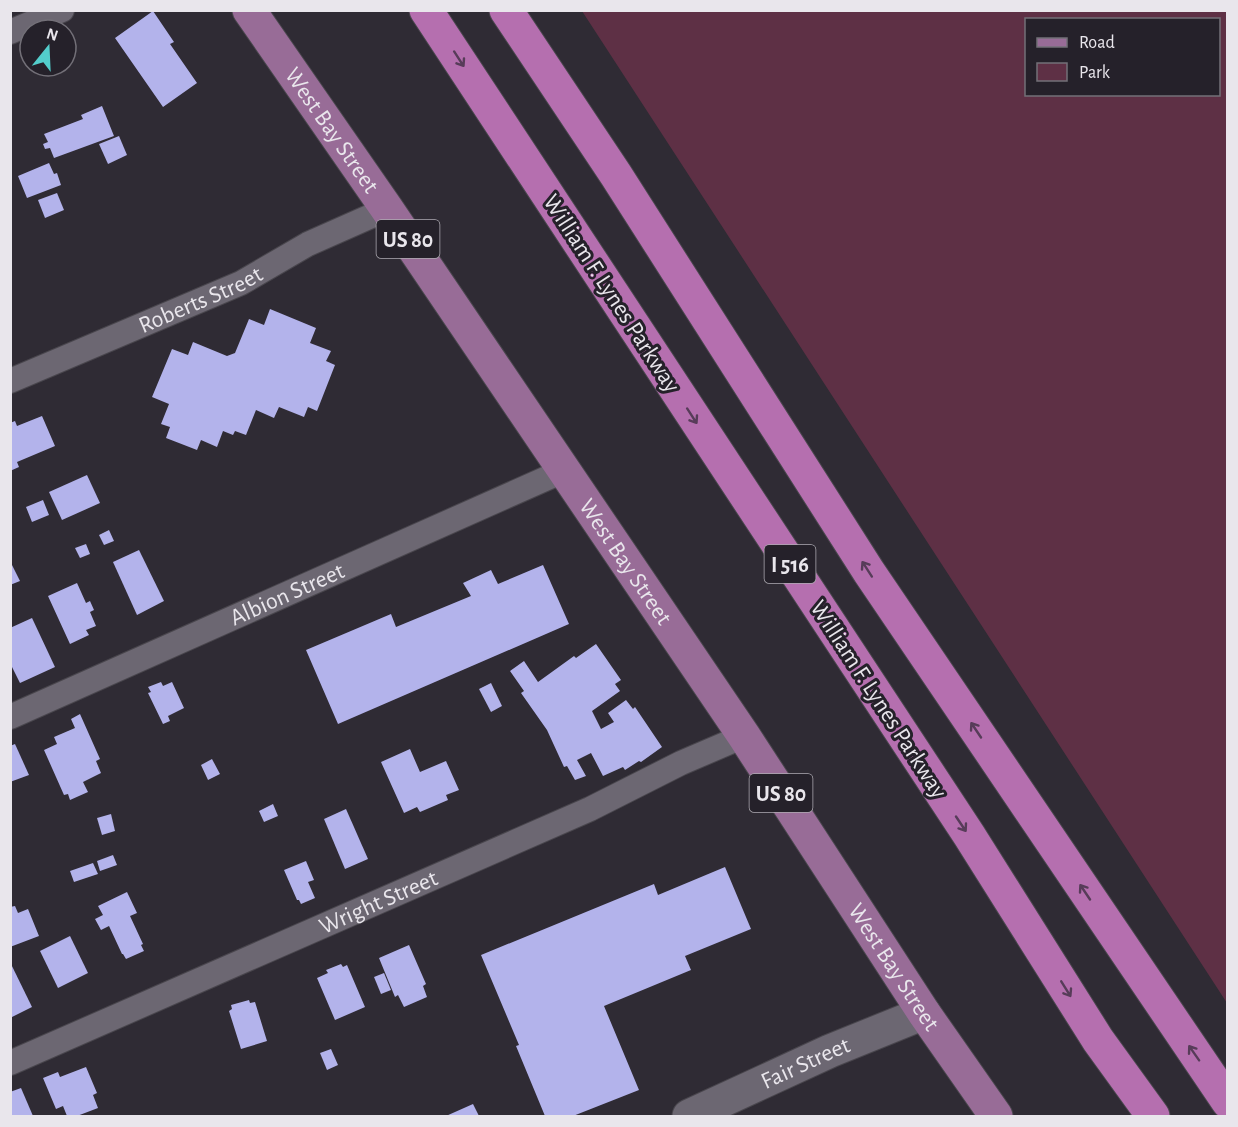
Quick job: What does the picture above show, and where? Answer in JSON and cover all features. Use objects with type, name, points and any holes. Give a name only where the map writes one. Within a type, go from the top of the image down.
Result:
[{"type":"highway","name":"William F. Lynes Parkway","points":[[426,10],[969,835],[1098,1040],[1153,1116]]},
{"type":"highway","name":"I 516","points":[[506,10],[616,175],[869,572],[1227,1102]]},
{"type":"main road","name":"West Bay Street","points":[[249,10],[387,209],[744,736],[924,1013],[996,1116]]},
{"type":"street","points":[[10,32],[62,10]]},
{"type":"street","name":"Roberts Street","points":[[10,381],[241,283],[308,244],[387,209]]},
{"type":"street","name":"Albion Street","points":[[10,717],[563,471]]},
{"type":"street","name":"Wright Street","points":[[10,1063],[590,809],[681,763],[744,736]]},
{"type":"street","name":"Fair Street","points":[[689,1116],[830,1051],[924,1013]]},
{"type":"green space","points":[[582,11],[1227,11],[1227,1003]]},
{"type":"building","points":[[153,11],[174,42],[170,44],[197,83],[163,107],[115,38]]},
{"type":"building","points":[[102,106],[114,136],[54,158],[50,148],[45,149],[43,144],[48,142],[44,134],[83,119],[81,115]]},
{"type":"building","points":[[119,136],[127,155],[108,164],[99,144]]},
{"type":"building","points":[[49,163],[54,174],[57,173],[61,185],[27,198],[18,176]]},
{"type":"building","points":[[57,193],[64,210],[45,218],[38,200]]},
{"type":"building","points":[[270,309],[316,328],[310,343],[331,351],[326,361],[335,365],[317,411],[308,407],[304,417],[279,407],[274,418],[256,410],[246,435],[235,431],[233,435],[223,431],[217,447],[201,440],[197,450],[166,438],[170,427],[161,424],[169,404],[152,397],[172,349],[188,355],[193,342],[227,356],[235,353],[249,319],[264,325]]},
{"type":"building","points":[[42,416],[55,446],[17,462],[19,467],[10,471],[10,423],[15,421],[17,426]]},
{"type":"building","points":[[87,475],[100,503],[62,520],[49,492]]},
{"type":"building","points":[[43,500],[49,515],[32,522],[26,507]]},
{"type":"building","points":[[109,530],[114,541],[104,545],[99,535]]},
{"type":"building","points":[[86,544],[90,554],[80,558],[75,548]]},
{"type":"building","points":[[139,550],[164,601],[137,615],[113,562]]},
{"type":"building","points":[[10,561],[20,581],[10,585]]},
{"type":"building","points":[[543,565],[569,624],[338,724],[306,650],[391,614],[396,627],[471,596],[463,583],[491,570],[498,584]]},
{"type":"building","points":[[77,583],[86,603],[90,601],[94,610],[90,612],[96,626],[86,630],[89,635],[70,644],[48,596]]},
{"type":"building","points":[[32,618],[55,667],[20,683],[10,663],[10,628]]},
{"type":"building","points":[[596,644],[621,680],[615,684],[620,691],[592,711],[601,729],[614,722],[608,713],[626,700],[633,709],[635,707],[662,747],[625,770],[623,767],[603,776],[591,753],[577,760],[586,776],[575,780],[567,766],[564,767],[547,730],[521,693],[524,691],[510,671],[524,661],[538,682],[574,656],[576,658]]},
{"type":"building","points":[[161,682],[163,686],[172,682],[184,708],[168,716],[170,721],[163,724],[148,693],[151,692],[148,687]]},
{"type":"building","points":[[491,683],[502,706],[491,712],[479,689]]},
{"type":"building","points":[[80,714],[100,759],[96,761],[101,773],[83,782],[88,792],[70,800],[68,794],[64,795],[44,750],[57,744],[54,737],[75,728],[71,719]]},
{"type":"building","points":[[15,744],[29,775],[10,782],[10,746]]},
{"type":"building","points":[[410,749],[420,772],[446,761],[459,790],[446,795],[448,800],[420,812],[417,807],[404,813],[381,762]]},
{"type":"building","points":[[212,759],[220,774],[208,780],[201,765]]},
{"type":"building","points":[[273,804],[278,816],[264,822],[259,811]]},
{"type":"building","points":[[346,809],[368,859],[345,869],[324,819]]},
{"type":"building","points":[[111,814],[115,831],[102,835],[97,818]]},
{"type":"building","points":[[113,855],[117,865],[100,871],[97,861]]},
{"type":"building","points":[[306,861],[314,880],[308,882],[315,898],[301,904],[284,870]]},
{"type":"building","points":[[93,863],[98,874],[74,882],[70,871]]},
{"type":"building","points":[[725,867],[751,929],[685,956],[691,970],[604,1006],[639,1090],[573,1116],[545,1116],[516,1046],[519,1045],[481,955],[654,884],[658,895]]},
{"type":"building","points":[[127,892],[137,913],[130,916],[144,951],[126,959],[109,926],[101,930],[95,919],[103,915],[98,906]]},
{"type":"building","points":[[15,906],[18,913],[28,909],[39,936],[10,947],[10,907]]},
{"type":"building","points":[[70,936],[88,973],[58,988],[40,951]]},
{"type":"building","points":[[409,945],[426,984],[423,986],[427,997],[404,1007],[398,995],[395,997],[379,958]]},
{"type":"building","points":[[10,962],[32,1007],[12,1017],[10,1014]]},
{"type":"building","points":[[341,964],[343,967],[347,965],[365,1007],[335,1020],[317,978],[328,973],[326,970]]},
{"type":"building","points":[[384,973],[391,990],[381,994],[374,977]]},
{"type":"building","points":[[249,1000],[250,1003],[255,1002],[267,1041],[241,1049],[229,1011],[232,1009],[231,1005]]},
{"type":"building","points":[[331,1049],[338,1065],[327,1070],[320,1053]]},
{"type":"building","points":[[86,1067],[97,1093],[93,1095],[98,1108],[77,1116],[67,1116],[63,1106],[56,1109],[43,1078],[58,1072],[60,1077]]},
{"type":"building","points":[[21,1088],[33,1116],[10,1116],[10,1092]]},
{"type":"building","points":[[473,1104],[479,1116],[446,1116]]}]
